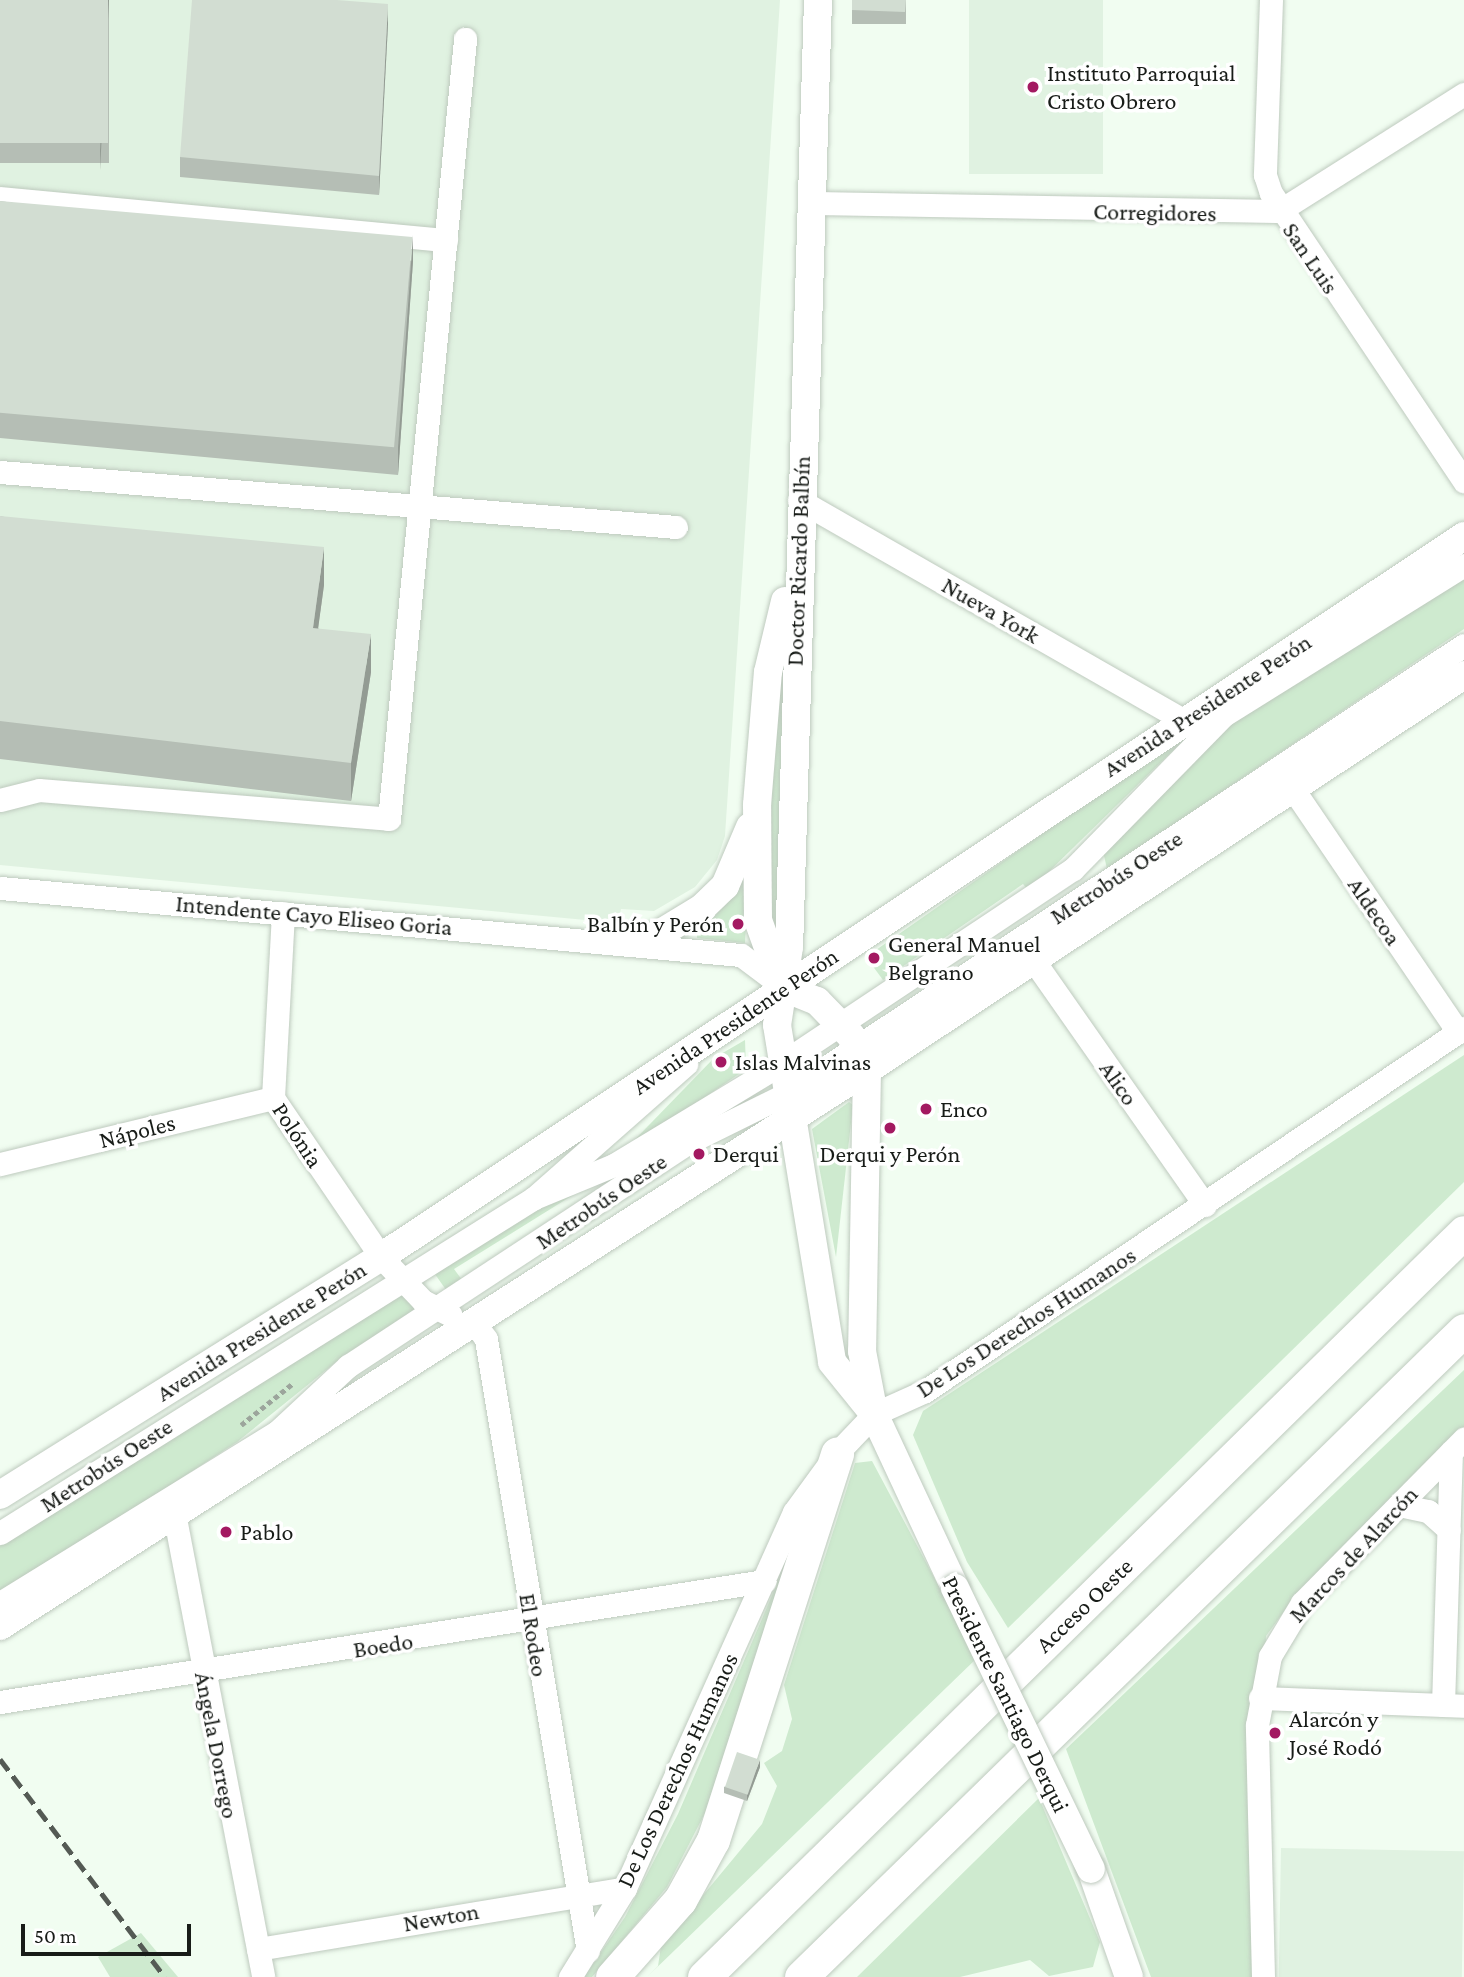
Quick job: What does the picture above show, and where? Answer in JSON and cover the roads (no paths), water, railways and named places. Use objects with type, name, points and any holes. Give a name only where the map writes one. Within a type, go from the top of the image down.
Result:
[{"type":"highway","name":"Acceso Oeste","points":[[704,1977],[1464,1232]]},
{"type":"highway","points":[[801,1977],[1464,1329]]},
{"type":"highway","points":[[612,1977],[680,1900],[713,1840],[837,1453]]},
{"type":"main road","name":"Doctor Ricardo Balbín","points":[[786,1108],[779,1065],[782,987],[789,947],[799,500],[818,0]]},
{"type":"main road","name":"Avenida Presidente Perón","points":[[0,1495],[381,1256],[718,1034],[782,987],[1183,720],[1464,536]]},
{"type":"main road","points":[[798,550],[768,672],[757,805],[758,920],[782,987],[817,1001],[841,1024],[862,1059]]},
{"type":"main road","points":[[0,1626],[474,1322],[786,1108],[862,1059],[1034,961],[1464,675]]},
{"type":"main road","points":[[629,942],[678,925],[725,886],[757,805]]},
{"type":"main road","name":"Presidente Santiago Derqui","points":[[862,1059],[859,1323],[874,1414]]},
{"type":"main road","name":"Presidente Santiago Derqui","points":[[786,1108],[832,1362],[874,1414],[1091,1869],[1129,1977]]},
{"type":"street","name":"San Luis","points":[[1271,0],[1265,175],[1279,211],[1464,481]]},
{"type":"street","points":[[0,800],[38,790],[389,819],[422,506],[465,38]]},
{"type":"street","points":[[1279,211],[1464,94]]},
{"type":"street","points":[[0,198],[446,240]]},
{"type":"street","name":"Corregidores","points":[[812,203],[1279,211]]},
{"type":"street","points":[[0,472],[676,527]]},
{"type":"street","name":"Nueva York","points":[[799,500],[1183,720]]},
{"type":"street","name":"Metrobús Oeste","points":[[0,1533],[399,1278],[534,1198],[614,1165],[779,1065],[1073,869],[1224,715],[1464,565]]},
{"type":"street","name":"Metrobús Oeste","points":[[862,1059],[1464,645]]},
{"type":"street","name":"Aldecoa","points":[[1293,789],[1461,1030]]},
{"type":"street","name":"Intendente Cayo Eliseo Goria","points":[[0,888],[629,942],[741,955],[762,965],[782,987]]},
{"type":"street","name":"Polónia","points":[[283,913],[273,1098],[381,1256],[399,1278],[438,1311]]},
{"type":"street","name":"Alico","points":[[1034,961],[1205,1205]]},
{"type":"street","name":"De Los Derechos Humanos","points":[[570,1977],[625,1888],[794,1512],[837,1453],[874,1414],[925,1391],[1205,1205],[1461,1030]]},
{"type":"street","name":"Metrobús Oeste","points":[[534,1198],[617,1131],[718,1034]]},
{"type":"street","name":"Nápoles","points":[[0,1164],[273,1098]]},
{"type":"street","name":"Metrobús Oeste","points":[[278,1430],[348,1366],[438,1311],[689,1142],[786,1108]]},
{"type":"street","points":[[438,1311],[474,1322]]},
{"type":"street","name":"Metrobús Oeste","points":[[0,1603],[278,1430],[474,1322]]},
{"type":"street","name":"El Rodeo","points":[[474,1322],[486,1339],[588,1951]]},
{"type":"street","points":[[1260,1698],[1454,1706],[1449,1530],[1457,1446]]},
{"type":"street","name":"Marcos de Alarcón","points":[[1263,1977],[1260,1698],[1283,1628],[1457,1446]]},
{"type":"street","points":[[1399,1504],[1428,1511],[1449,1530]]},
{"type":"street","name":"Ángela Dorrego","points":[[174,1513],[202,1674],[263,1977]]},
{"type":"street","name":"Boedo","points":[[0,1702],[202,1674],[765,1581]]},
{"type":"street","name":"Newton","points":[[258,1950],[577,1893],[625,1888]]},
{"type":"railway","points":[[0,1759],[165,1977]]},
{"type":"place","name":"Instituto Parroquial Cristo Obrero","points":[[1033,87]]},
{"type":"place","name":"Balbín y Perón","points":[[738,924]]},
{"type":"place","name":"General Manuel Belgrano","points":[[874,958]]},
{"type":"place","name":"Islas Malvinas","points":[[721,1062]]},
{"type":"place","name":"Enco","points":[[926,1109]]},
{"type":"place","name":"Derqui y Perón","points":[[890,1128]]},
{"type":"place","name":"Derqui","points":[[699,1154]]},
{"type":"place","name":"Pablo","points":[[226,1532]]},
{"type":"place","name":"Alarcón y José Rodó","points":[[1275,1733]]}]
